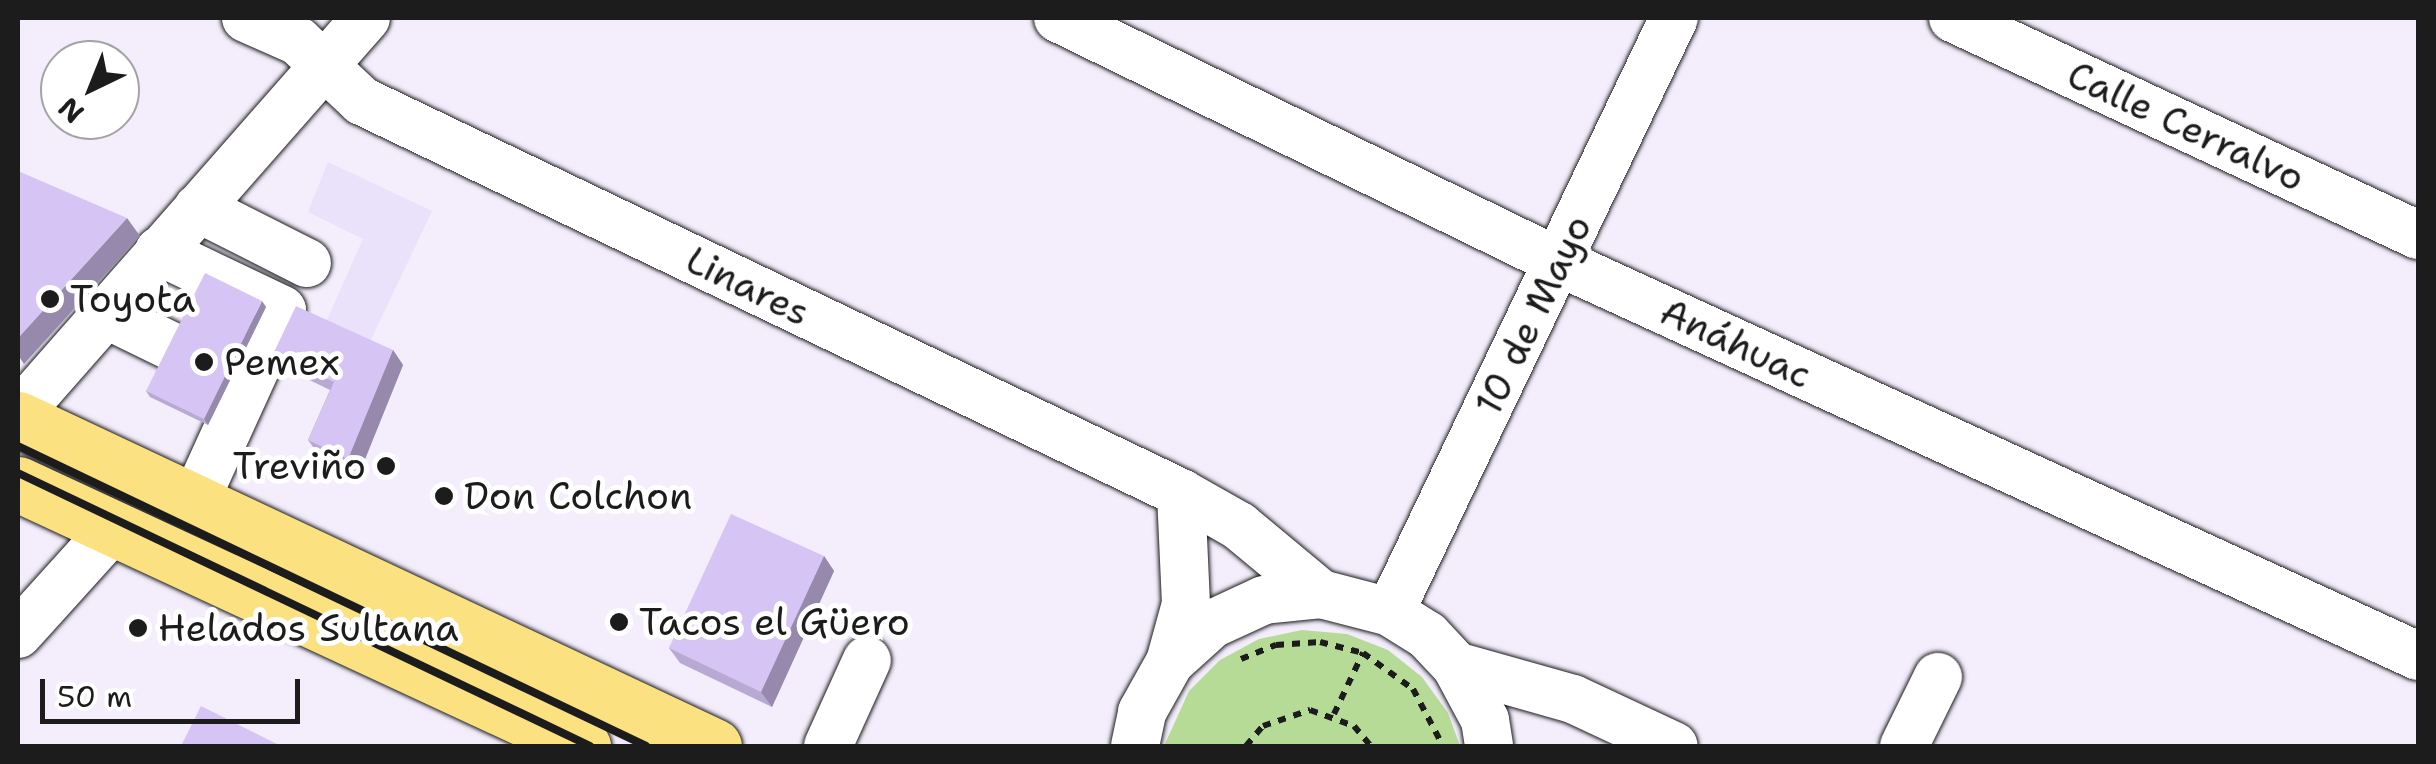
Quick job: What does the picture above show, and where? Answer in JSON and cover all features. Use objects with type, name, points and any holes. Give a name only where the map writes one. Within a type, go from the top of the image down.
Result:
[{"type":"highway","points":[[18,417],[714,746]]},
{"type":"highway","points":[[18,484],[583,746]]},
{"type":"highway","points":[[113,530],[158,519],[342,597],[472,629]]},
{"type":"street","name":"Linares","points":[[246,18],[298,41],[362,101],[1181,493],[1273,550],[1321,594]]},
{"type":"street","points":[[18,417],[366,18]]},
{"type":"street","name":"Anáhuac","points":[[1058,18],[1558,262],[2418,656]]},
{"type":"street","name":"10 de Mayo","points":[[1390,612],[1674,18]]},
{"type":"street","name":"Calle Cerralvo","points":[[1953,18],[2418,235]]},
{"type":"street","points":[[198,208],[306,263]]},
{"type":"street","points":[[160,252],[282,310],[241,380],[196,501]]},
{"type":"street","points":[[105,314],[175,348]]},
{"type":"street","points":[[1136,746],[1142,712],[1170,662],[1186,604],[1181,493]]},
{"type":"street","points":[[18,634],[113,530]]},
{"type":"street","points":[[1170,662],[1212,624],[1247,608],[1321,594],[1390,612],[1456,666],[1485,720],[1489,746]]},
{"type":"street","points":[[828,746],[867,660]]},
{"type":"street","points":[[1456,666],[1573,699],[1674,746]]},
{"type":"street","points":[[1904,746],[1938,676]]},
{"type":"path","points":[[1235,662],[1276,645],[1320,642],[1364,653],[1413,689],[1444,746]]},
{"type":"path","points":[[1334,714],[1364,653]]},
{"type":"path","points":[[1246,746],[1285,714],[1334,714],[1371,746]]},
{"type":"shaded area","points":[[328,162],[432,211],[367,348],[323,329],[363,239],[308,212]]},
{"type":"green space","points":[[1302,630],[1347,634],[1388,650],[1422,677],[1448,713],[1460,746],[1164,746],[1189,691],[1220,660],[1259,639]]},
{"type":"building","name":"Toyota","points":[[18,171],[127,218],[18,338]]},
{"type":"building","name":"Pemex","points":[[205,273],[262,301],[204,419],[146,391]]},
{"type":"building","points":[[296,306],[393,350],[348,459],[308,440],[334,382],[274,352]]},
{"type":"building","points":[[731,514],[824,556],[761,692],[669,648]]},
{"type":"building","points":[[201,706],[281,746],[181,746]]},
{"type":"railway","points":[[18,446],[646,746]]},
{"type":"railway","points":[[18,473],[590,746]]},
{"type":"place","name":"Toyota","points":[[50,299]]},
{"type":"place","name":"Pemex","points":[[204,362]]},
{"type":"place","name":"Treviño","points":[[386,466]]},
{"type":"place","name":"Don Colchon","points":[[444,496]]},
{"type":"place","name":"Tacos el Güero","points":[[619,622]]},
{"type":"place","name":"Helados Sultana","points":[[138,628]]}]
